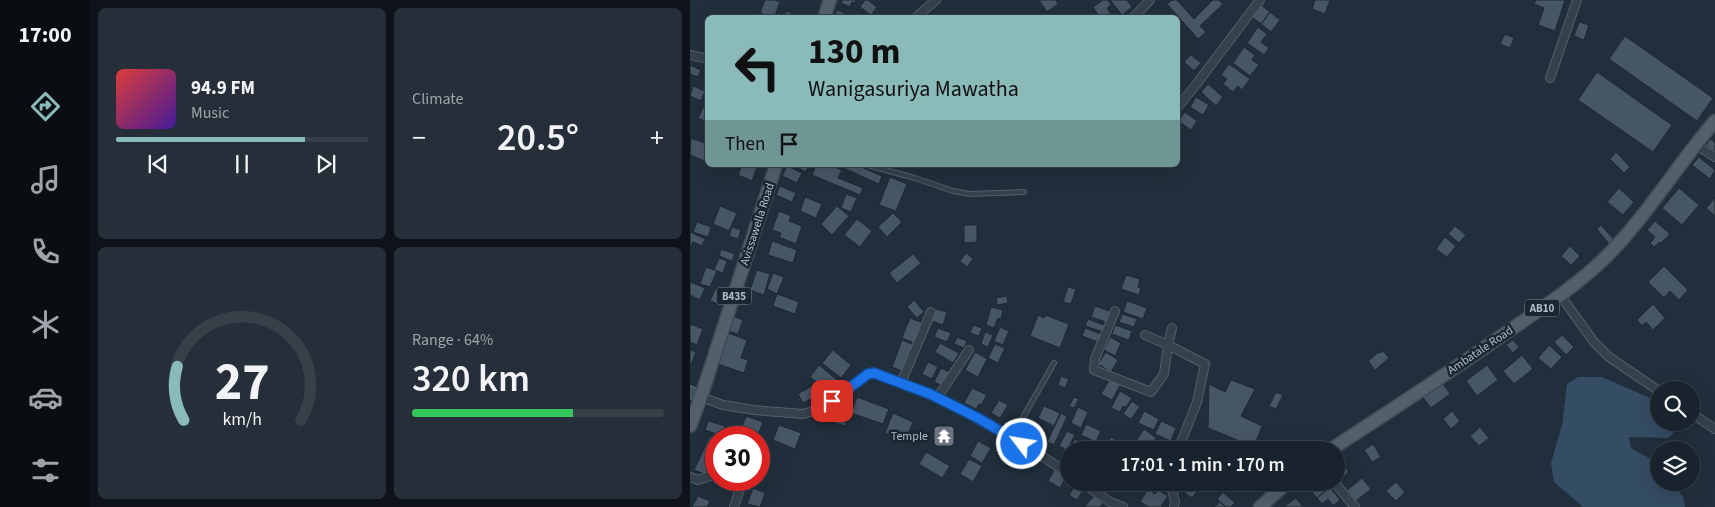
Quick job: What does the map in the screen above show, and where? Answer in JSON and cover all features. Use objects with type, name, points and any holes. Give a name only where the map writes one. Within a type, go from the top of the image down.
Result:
[{"type":"main road","points":[[825,15],[830,0]]},
{"type":"main road","name":"Ambatale Road","points":[[1344,441],[1560,296],[1624,238],[1695,144],[1715,121]]},
{"type":"main road","name":"Avissawella Road","points":[[690,426],[695,394],[775,167]]},
{"type":"main road","points":[[1260,507],[1278,491]]},
{"type":"street","points":[[918,15],[936,0]]},
{"type":"street","points":[[1136,15],[1150,0]]},
{"type":"street","points":[[1180,104],[1260,0]]},
{"type":"street","points":[[1550,78],[1577,0]]},
{"type":"street","points":[[690,55],[705,58]]},
{"type":"street","points":[[1695,144],[1715,157]]},
{"type":"street","points":[[1560,296],[1594,342],[1609,357],[1650,385]]},
{"type":"street","points":[[1115,311],[1095,359],[1094,370],[1151,392],[1164,374],[1172,328]]},
{"type":"street","points":[[901,383],[931,312]]},
{"type":"street","points":[[1145,335],[1205,364],[1197,402],[1182,441]]},
{"type":"street","points":[[937,398],[969,350]]},
{"type":"street","points":[[695,394],[723,405],[739,408],[782,414],[803,414],[823,408],[871,373],[880,374],[937,398],[1012,437],[1060,468]]},
{"type":"street","points":[[1700,419],[1715,428]]},
{"type":"street","points":[[690,477],[698,480],[705,478]]},
{"type":"street","points":[[734,507],[739,491]]},
{"type":"street","points":[[1091,491],[1107,505],[1123,507]]},
{"type":"street","points":[[1172,491],[1175,501],[1174,507]]},
{"type":"street","points":[[1342,491],[1355,507]]},
{"type":"lane","points":[[874,167],[953,191],[970,194],[1024,192]]},
{"type":"lane","points":[[1012,437],[1054,363]]},
{"type":"water","points":[[1578,377],[1602,377],[1650,398],[1650,431],[1675,431],[1668,438],[1629,437],[1631,448],[1650,459],[1650,491],[1678,491],[1683,497],[1685,507],[1583,507],[1554,482],[1551,463],[1562,425],[1567,384]]},
{"type":"building","points":[[765,0],[780,2],[775,15],[760,13]]},
{"type":"building","points":[[842,0],[856,0],[855,3],[852,2],[850,7],[841,3]]},
{"type":"building","points":[[865,0],[868,0],[877,7],[871,15],[860,7]]},
{"type":"building","points":[[1039,0],[1056,0],[1058,4],[1047,12]]},
{"type":"building","points":[[1103,0],[1108,0],[1111,5],[1107,8],[1111,15],[1098,15],[1093,7]]},
{"type":"building","points":[[1110,0],[1127,0],[1132,7],[1122,15]]},
{"type":"building","points":[[1172,0],[1177,0],[1194,19],[1213,0],[1219,0],[1223,4],[1200,26],[1206,32],[1198,39],[1180,19],[1180,15],[1177,15],[1167,4]]},
{"type":"building","points":[[1315,0],[1330,0],[1325,14],[1312,9]]},
{"type":"building","points":[[1536,0],[1565,0],[1555,31],[1538,25],[1544,8],[1534,4]]},
{"type":"building","points":[[1261,5],[1270,12],[1261,24],[1252,17]]},
{"type":"building","points":[[837,10],[847,14],[846,15],[835,15]]},
{"type":"building","points":[[786,11],[793,14],[793,15],[784,15]]},
{"type":"building","points":[[1270,12],[1280,20],[1271,32],[1261,24]]},
{"type":"building","points":[[1579,22],[1589,25],[1584,40],[1574,36]]},
{"type":"building","points":[[1258,27],[1267,34],[1261,42],[1269,48],[1264,55],[1247,43]]},
{"type":"building","points":[[1505,34],[1514,38],[1510,48],[1500,44]]},
{"type":"building","points":[[1625,36],[1713,98],[1697,121],[1609,59]]},
{"type":"building","points":[[1244,47],[1255,55],[1252,60],[1259,65],[1250,76],[1233,63]]},
{"type":"building","points":[[1191,55],[1201,63],[1194,71],[1184,62]]},
{"type":"building","points":[[1229,64],[1250,79],[1242,90],[1238,86],[1233,92],[1223,84],[1227,79],[1221,75]]},
{"type":"building","points":[[690,65],[701,70],[698,77],[690,74]]},
{"type":"building","points":[[1597,72],[1672,125],[1653,152],[1578,100]]},
{"type":"building","points":[[1208,84],[1223,97],[1216,106],[1201,92]]},
{"type":"building","points":[[693,86],[705,91],[701,101],[690,96]]},
{"type":"building","points":[[1196,97],[1209,105],[1203,115],[1190,107]]},
{"type":"building","points":[[703,107],[705,108],[705,122],[698,118]]},
{"type":"building","points":[[1185,112],[1197,121],[1191,130],[1180,122],[1180,118]]},
{"type":"building","points":[[691,138],[705,143],[705,161],[690,155]]},
{"type":"building","points":[[1710,139],[1715,142],[1715,152],[1706,145]]},
{"type":"building","points":[[1616,152],[1630,167],[1624,173],[1610,159]]},
{"type":"building","points":[[1699,157],[1715,170],[1710,179],[1692,165]]},
{"type":"building","points":[[741,167],[757,167],[752,181],[738,175]]},
{"type":"building","points":[[786,167],[802,173],[797,183],[782,176]]},
{"type":"building","points":[[796,167],[808,167],[806,172]]},
{"type":"building","points":[[815,167],[835,167],[842,170],[838,178],[863,188],[860,195],[812,175]]},
{"type":"building","points":[[841,167],[862,167],[882,176],[879,184]]},
{"type":"building","points":[[890,177],[907,184],[896,211],[879,205]]},
{"type":"building","points":[[780,186],[796,193],[792,202],[776,195]]},
{"type":"building","points":[[1619,188],[1634,202],[1623,215],[1607,202]]},
{"type":"building","points":[[1679,188],[1699,205],[1682,225],[1662,208]]},
{"type":"building","points":[[846,194],[857,198],[851,212],[841,208]]},
{"type":"building","points":[[805,197],[822,204],[816,218],[800,211]]},
{"type":"building","points":[[1715,198],[1715,216],[1706,208]]},
{"type":"building","points":[[720,206],[737,213],[729,231],[713,224]]},
{"type":"building","points":[[837,206],[849,216],[832,235],[821,224]]},
{"type":"building","points":[[779,211],[791,216],[789,221],[802,226],[796,244],[779,237],[781,233],[772,230]]},
{"type":"building","points":[[893,213],[902,222],[887,237],[878,227]]},
{"type":"building","points":[[857,219],[872,231],[860,247],[844,235]]},
{"type":"building","points":[[1655,221],[1670,234],[1654,247],[1650,243],[1655,237],[1647,230]]},
{"type":"building","points":[[697,222],[711,227],[708,237],[693,232]]},
{"type":"building","points":[[964,225],[977,225],[977,242],[964,243]]},
{"type":"building","points":[[1601,225],[1614,240],[1609,244],[1597,229]]},
{"type":"building","points":[[1455,226],[1466,235],[1459,243],[1448,234]]},
{"type":"building","points":[[732,227],[741,230],[738,239],[729,236]]},
{"type":"building","points":[[690,232],[705,239],[702,246],[693,242],[690,248]]},
{"type":"building","points":[[1445,237],[1456,246],[1447,257],[1436,249]]},
{"type":"building","points":[[772,241],[797,250],[793,263],[768,255]]},
{"type":"building","points":[[1570,246],[1580,256],[1571,265],[1561,256]]},
{"type":"building","points":[[721,249],[735,254],[732,261],[719,256]]},
{"type":"building","points":[[966,253],[973,259],[967,267],[960,261]]},
{"type":"building","points":[[913,254],[921,263],[897,283],[889,273]]},
{"type":"building","points":[[719,258],[727,261],[723,273],[714,270]]},
{"type":"building","points":[[1664,266],[1688,290],[1679,300],[1670,291],[1664,298],[1648,282]]},
{"type":"building","points":[[706,267],[717,271],[710,287],[700,284]]},
{"type":"building","points":[[757,270],[770,274],[764,295],[750,290]]},
{"type":"building","points":[[773,273],[784,277],[777,294],[767,289]]},
{"type":"building","points":[[1126,275],[1140,279],[1138,287],[1141,288],[1139,295],[1121,289]]},
{"type":"building","points":[[690,282],[705,288],[700,300],[690,295]]},
{"type":"building","points":[[1068,287],[1076,289],[1071,304],[1063,302]]},
{"type":"building","points":[[715,289],[723,292],[718,304],[710,301]]},
{"type":"building","points":[[777,294],[799,302],[795,314],[773,306]]},
{"type":"building","points":[[1007,296],[1008,303],[997,305],[996,298]]},
{"type":"building","points":[[914,300],[924,312],[917,318],[907,307]]},
{"type":"building","points":[[1127,301],[1147,308],[1143,319],[1123,312]]},
{"type":"building","points":[[1653,304],[1665,318],[1653,330],[1646,322],[1642,326],[1637,320]]},
{"type":"building","points":[[1095,306],[1112,312],[1109,323],[1091,317]]},
{"type":"building","points":[[991,307],[1003,310],[1001,319],[998,318],[994,328],[986,325]]},
{"type":"building","points":[[936,309],[947,312],[943,325],[932,321]]},
{"type":"building","points":[[1122,314],[1137,319],[1134,327],[1119,322]]},
{"type":"building","points":[[1038,315],[1044,318],[1045,315],[1069,324],[1060,348],[1030,336]]},
{"type":"building","points":[[733,316],[743,320],[738,334],[728,331]]},
{"type":"building","points":[[910,318],[925,324],[914,343],[902,338]]},
{"type":"building","points":[[1088,319],[1106,326],[1104,332],[1085,326]]},
{"type":"building","points":[[690,324],[703,329],[697,345],[690,342]]},
{"type":"building","points":[[973,325],[982,328],[979,336],[970,333]]},
{"type":"building","points":[[1115,325],[1132,331],[1129,340],[1112,334]]},
{"type":"building","points":[[1000,327],[1009,331],[1003,345],[994,341]]},
{"type":"building","points":[[938,328],[951,333],[947,342],[934,337]]},
{"type":"building","points":[[1085,328],[1103,335],[1101,343],[1082,336]]},
{"type":"building","points":[[985,332],[993,335],[988,347],[981,344]]},
{"type":"building","points":[[728,333],[747,340],[741,358],[748,360],[744,373],[718,364]]},
{"type":"building","points":[[1562,335],[1574,347],[1566,355],[1554,342]]},
{"type":"building","points":[[957,337],[967,341],[964,348],[954,344]]},
{"type":"building","points":[[1110,337],[1121,343],[1115,356],[1104,350]]},
{"type":"building","points":[[902,340],[914,345],[904,372],[892,367]]},
{"type":"building","points":[[1513,340],[1519,347],[1513,353],[1506,345]]},
{"type":"building","points":[[940,343],[959,353],[953,363],[935,352]]},
{"type":"building","points":[[995,344],[1005,348],[998,363],[988,358]]},
{"type":"building","points":[[1549,345],[1562,357],[1551,369],[1538,358]]},
{"type":"building","points":[[690,350],[696,352],[691,365],[690,364]]},
{"type":"building","points":[[833,350],[851,365],[841,378],[822,363]]},
{"type":"building","points":[[1383,351],[1389,358],[1375,370],[1368,361]]},
{"type":"building","points":[[975,352],[987,359],[978,377],[965,370]]},
{"type":"building","points":[[1106,352],[1118,360],[1111,372],[1098,364]]},
{"type":"building","points":[[1522,355],[1533,369],[1514,384],[1503,371]]},
{"type":"building","points":[[928,362],[938,367],[932,379],[922,374]]},
{"type":"building","points":[[819,365],[837,380],[828,391],[810,377]]},
{"type":"building","points":[[1487,365],[1498,380],[1477,396],[1466,381]]},
{"type":"building","points":[[941,368],[951,373],[945,387],[934,382]]},
{"type":"building","points":[[1061,376],[1069,379],[1065,388],[1058,385]]},
{"type":"building","points":[[1110,379],[1120,385],[1112,400],[1101,394]]},
{"type":"building","points":[[1231,380],[1255,389],[1241,416],[1262,426],[1256,441],[1239,441],[1208,428],[1209,384],[1225,392]]},
{"type":"building","points":[[1442,382],[1450,394],[1431,408],[1422,396]]},
{"type":"building","points":[[817,383],[822,393],[803,403],[798,394]]},
{"type":"building","points":[[972,388],[987,395],[976,409],[964,403]]},
{"type":"building","points":[[1120,391],[1132,398],[1126,407],[1123,406],[1120,412],[1111,408]]},
{"type":"building","points":[[1276,392],[1283,395],[1276,409],[1269,406]]},
{"type":"building","points":[[857,397],[889,409],[883,424],[851,413]]},
{"type":"building","points":[[1074,397],[1079,399],[1074,408],[1069,406]]},
{"type":"building","points":[[999,400],[1008,405],[1000,418],[991,413]]},
{"type":"building","points":[[1132,401],[1140,407],[1131,419],[1123,414]]},
{"type":"building","points":[[1044,406],[1060,413],[1054,426],[1038,418]]},
{"type":"building","points":[[825,407],[848,414],[845,426],[821,419]]},
{"type":"building","points":[[1078,407],[1088,412],[1081,428],[1071,423]]},
{"type":"building","points":[[1144,411],[1159,419],[1154,430],[1138,423]]},
{"type":"building","points":[[1452,411],[1460,421],[1451,429],[1443,419]]},
{"type":"building","points":[[893,413],[913,422],[905,441],[885,433]]},
{"type":"building","points":[[1061,413],[1067,417],[1054,445],[1047,442]]},
{"type":"building","points":[[746,416],[763,422],[762,426],[742,426]]},
{"type":"building","points":[[708,421],[725,426],[706,426]]},
{"type":"building","points":[[1161,421],[1176,428],[1171,441],[1155,434]]},
{"type":"building","points":[[1086,424],[1101,431],[1096,441],[1081,435]]},
{"type":"building","points":[[779,425],[801,433],[795,449],[773,440]]},
{"type":"building","points":[[1480,427],[1489,438],[1479,446],[1470,436]]},
{"type":"building","points":[[1144,429],[1156,438],[1157,441],[1136,441]]},
{"type":"building","points":[[1067,431],[1075,435],[1072,441],[1062,441]]},
{"type":"building","points":[[1038,432],[1047,436],[1042,448],[1033,444]]},
{"type":"building","points":[[1111,437],[1118,441],[1109,441]]},
{"type":"building","points":[[978,441],[991,448],[982,463],[970,456]]},
{"type":"building","points":[[1373,444],[1381,457],[1372,462],[1364,450]]},
{"type":"building","points":[[705,447],[705,474],[694,470]]},
{"type":"building","points":[[926,452],[950,466],[942,478],[919,464]]},
{"type":"building","points":[[969,459],[982,466],[973,482],[960,474]]},
{"type":"building","points":[[1345,467],[1349,472],[1345,476]]},
{"type":"building","points":[[1055,469],[1060,472],[1060,488],[1048,481]]},
{"type":"building","points":[[1362,478],[1371,489],[1356,501],[1347,490]]},
{"type":"building","points":[[1396,482],[1405,492],[1396,501],[1386,491]]},
{"type":"building","points":[[752,491],[765,493],[760,507],[747,504]]},
{"type":"building","points":[[1072,491],[1083,491],[1077,500],[1069,495]]},
{"type":"building","points":[[1147,491],[1155,494],[1160,491],[1168,496],[1161,506],[1163,507],[1149,507],[1140,502]]},
{"type":"building","points":[[1182,491],[1197,491],[1192,498]]},
{"type":"building","points":[[1311,491],[1325,491],[1317,498]]},
{"type":"building","points":[[1325,491],[1333,491],[1340,500],[1333,506],[1328,499],[1322,504],[1317,498]]},
{"type":"building","points":[[1223,492],[1235,503],[1231,507],[1226,507],[1217,499]]},
{"type":"building","points":[[698,496],[710,501],[707,507],[692,507]]},
{"type":"building","points":[[1094,496],[1103,503],[1100,507],[1084,507]]},
{"type":"building","points":[[1296,498],[1303,507],[1285,506]]},
{"type":"building","points":[[1220,502],[1225,507],[1214,507]]},
{"type":"place","name":"Temple","points":[[944,436]]},
{"type":"route","points":[[832,401],[868,374],[880,374],[930,394],[978,418],[1022,444]]}]
